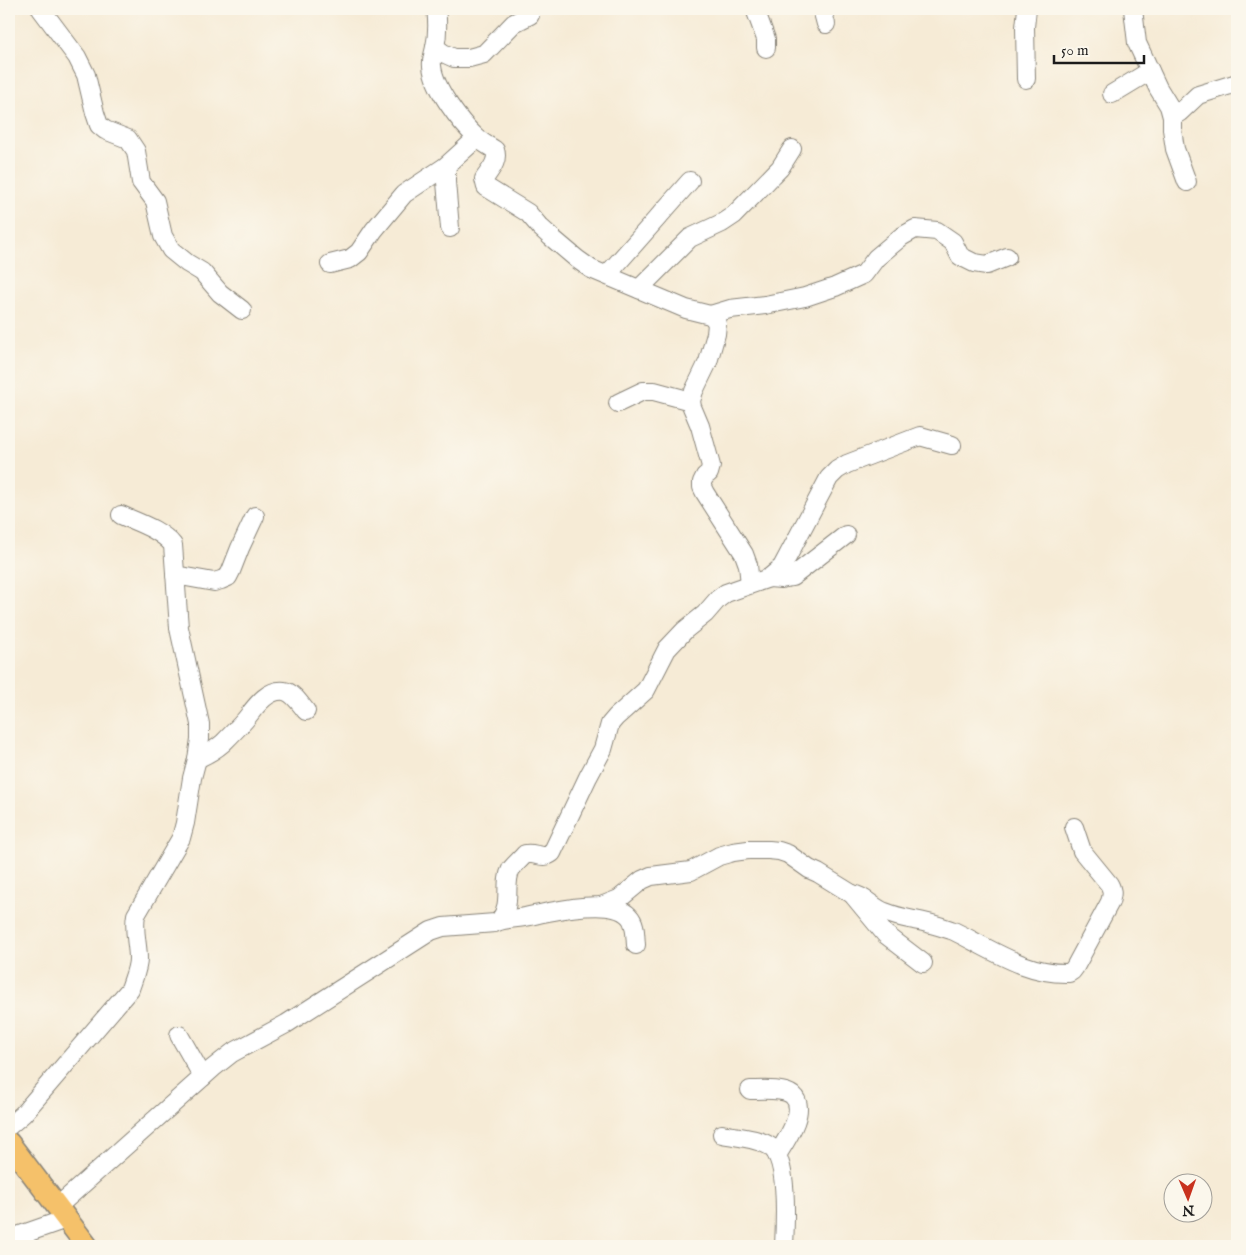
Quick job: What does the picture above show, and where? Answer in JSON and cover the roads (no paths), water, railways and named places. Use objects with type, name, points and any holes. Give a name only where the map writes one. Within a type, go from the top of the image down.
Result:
[{"type":"main road","points":[[9,1143],[87,1246]]},
{"type":"street","points":[[41,9],[78,57],[86,75],[95,114],[100,125],[105,130],[128,139],[136,151],[141,182],[154,201],[163,236],[171,250],[202,272],[220,293],[242,310]]},
{"type":"street","points":[[436,9],[439,26],[432,58],[435,80],[440,91],[467,127],[477,138],[495,150],[497,155],[496,161],[484,179],[486,187],[528,213],[540,228],[591,269],[686,309],[710,315],[714,318],[717,324],[716,334],[708,362],[691,401],[712,466],[702,482],[702,487],[744,554],[748,565],[750,584]]},
{"type":"street","points":[[755,9],[766,39],[766,48]]},
{"type":"street","points":[[1026,79],[1025,27],[1027,9]]},
{"type":"street","points":[[1133,9],[1137,43],[1158,88],[1169,106],[1175,150],[1187,182]]},
{"type":"street","points":[[435,47],[454,58],[469,58],[484,54],[514,24],[530,16]]},
{"type":"street","points":[[1112,94],[1150,71]]},
{"type":"street","points":[[1172,117],[1198,95],[1237,83]]},
{"type":"street","points":[[330,264],[350,259],[359,252],[374,230],[404,194],[446,166],[477,138]]},
{"type":"street","points":[[639,289],[690,238],[722,223],[734,215],[780,168],[792,149]]},
{"type":"street","points":[[446,166],[450,228]]},
{"type":"street","points":[[606,275],[690,181]]},
{"type":"street","points":[[710,315],[730,309],[765,305],[805,297],[835,287],[864,274],[876,258],[901,237],[915,229],[937,231],[952,242],[960,256],[974,263],[987,265],[1007,257]]},
{"type":"street","points":[[618,403],[643,391],[654,391],[691,401]]},
{"type":"street","points":[[769,578],[782,567],[829,478],[837,470],[847,464],[920,436],[952,445]]},
{"type":"street","points":[[9,1126],[23,1114],[130,989],[138,957],[134,923],[136,915],[181,838],[185,823],[200,739],[200,724],[179,628],[174,545],[169,539],[121,515]]},
{"type":"street","points":[[175,575],[214,582],[228,577],[255,516]]},
{"type":"street","points":[[9,1239],[62,1213],[203,1077],[232,1053],[286,1024],[431,931],[443,927],[495,923],[500,920],[504,915],[508,902],[508,877],[511,869],[525,854],[532,853],[548,856],[552,853],[603,749],[610,724],[646,690],[668,649],[685,630],[705,614],[726,593],[769,578],[781,579],[792,576],[846,535]]},
{"type":"street","points":[[196,760],[222,744],[266,696],[285,691],[291,694],[306,712]]},
{"type":"street","points":[[600,906],[619,900],[642,880],[651,876],[691,871],[719,856],[733,852],[748,850],[779,851],[788,854],[809,869],[864,899],[877,909],[954,931],[1023,965],[1046,971],[1069,972],[1075,967],[1112,895],[1112,889],[1109,884],[1082,851],[1074,827]]},
{"type":"street","points":[[852,894],[885,934],[923,963]]},
{"type":"street","points":[[500,920],[552,910],[611,906],[629,915],[634,922],[636,945]]},
{"type":"street","points":[[179,1035],[203,1077]]},
{"type":"street","points":[[750,1090],[785,1092],[792,1095],[797,1104],[797,1116],[794,1125],[777,1155]]},
{"type":"street","points":[[722,1134],[761,1142],[771,1148],[777,1155],[784,1185],[784,1246]]}]
